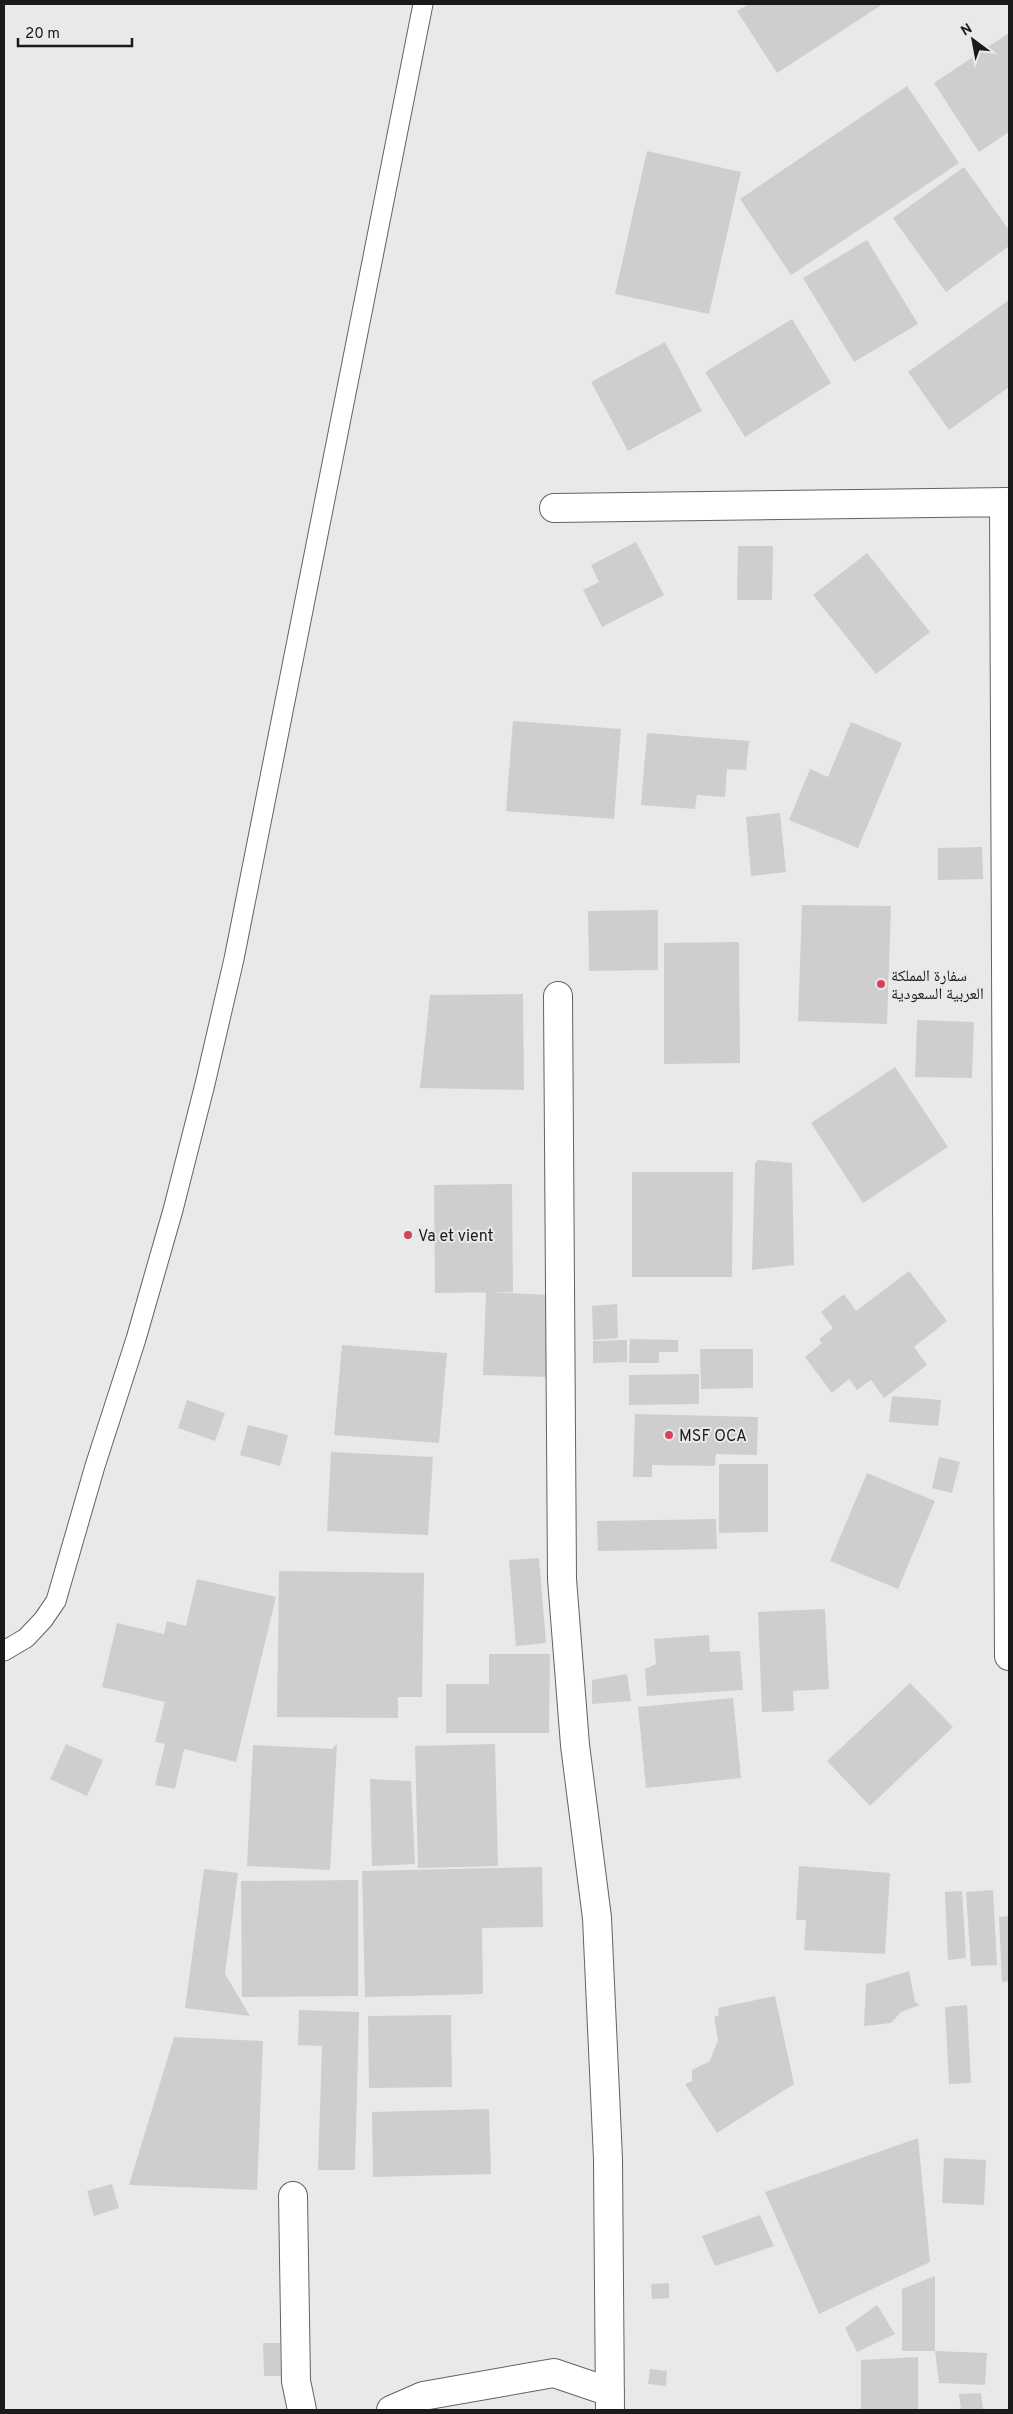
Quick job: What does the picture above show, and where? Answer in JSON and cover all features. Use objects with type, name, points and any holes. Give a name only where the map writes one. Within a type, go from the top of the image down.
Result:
[{"type":"street","points":[[554,508],[1007,502],[1009,1656]]},
{"type":"street","points":[[391,2410],[423,2396],[554,2373],[610,2401],[608,2159],[597,1918],[575,1745],[562,1579],[558,996]]},
{"type":"street","points":[[293,2196],[296,2381],[302,2410]]},
{"type":"lane","points":[[4,1651],[26,1638],[43,1620],[56,1601],[95,1466],[136,1339],[205,1084],[234,959],[423,4]]},
{"type":"building","points":[[749,4],[883,4],[777,73],[737,11]]},
{"type":"building","points":[[1009,33],[1009,132],[979,152],[934,83]]},
{"type":"building","points":[[907,86],[959,163],[791,275],[740,199]]},
{"type":"building","points":[[647,151],[741,172],[709,314],[615,294]]},
{"type":"building","points":[[964,167],[1009,230],[1009,246],[946,292],[893,218]]},
{"type":"building","points":[[867,240],[918,324],[854,362],[803,278]]},
{"type":"building","points":[[1009,300],[1009,387],[949,430],[908,372]]},
{"type":"building","points":[[792,319],[831,383],[745,437],[705,372]]},
{"type":"building","points":[[665,342],[702,411],[628,451],[591,382]]},
{"type":"building","points":[[636,542],[664,595],[602,627],[583,590],[599,582],[591,565]]},
{"type":"building","points":[[738,546],[773,546],[772,600],[737,600]]},
{"type":"building","points":[[867,553],[930,632],[876,674],[813,595]]},
{"type":"building","points":[[513,721],[621,729],[614,819],[506,811]]},
{"type":"building","points":[[851,722],[902,743],[858,848],[789,820],[810,769],[828,777]]},
{"type":"building","points":[[647,733],[749,741],[746,770],[727,769],[725,797],[697,795],[695,809],[641,805]]},
{"type":"building","points":[[780,813],[786,872],[751,876],[746,817]]},
{"type":"building","points":[[982,847],[983,879],[938,880],[938,848]]},
{"type":"building","points":[[802,905],[891,906],[887,1024],[798,1021]]},
{"type":"building","points":[[658,910],[658,970],[589,971],[588,911]]},
{"type":"building","points":[[739,942],[740,1063],[664,1064],[664,943]]},
{"type":"building","points":[[523,994],[524,1090],[420,1088],[430,995]]},
{"type":"building","points":[[917,1020],[974,1022],[972,1078],[915,1077]]},
{"type":"building","points":[[895,1067],[948,1147],[863,1203],[811,1123]]},
{"type":"building","points":[[758,1160],[792,1163],[794,1265],[752,1270],[755,1163]]},
{"type":"building","points":[[632,1172],[733,1172],[732,1277],[632,1277]]},
{"type":"building","points":[[512,1184],[513,1292],[435,1293],[434,1185]]},
{"type":"building","points":[[909,1271],[947,1321],[914,1347],[927,1365],[884,1398],[871,1380],[857,1390],[849,1379],[832,1393],[805,1357],[822,1343],[819,1339],[833,1328],[821,1312],[844,1294],[856,1311]]},
{"type":"building","points":[[486,1292],[551,1295],[547,1377],[483,1375]]},
{"type":"building","points":[[617,1304],[618,1338],[593,1340],[592,1306]]},
{"type":"building","points":[[630,1339],[678,1340],[678,1352],[659,1352],[659,1363],[629,1363]]},
{"type":"building","points":[[627,1340],[627,1362],[593,1363],[593,1341]]},
{"type":"building","points":[[342,1345],[447,1353],[439,1443],[334,1435]]},
{"type":"building","points":[[700,1349],[753,1349],[753,1388],[701,1389]]},
{"type":"building","points":[[699,1374],[699,1404],[629,1405],[629,1375]]},
{"type":"building","points":[[892,1396],[941,1400],[938,1426],[889,1422]]},
{"type":"building","points":[[187,1400],[225,1413],[215,1441],[178,1428]]},
{"type":"building","points":[[635,1414],[758,1417],[757,1455],[716,1454],[715,1466],[652,1465],[652,1477],[633,1477]]},
{"type":"building","points":[[248,1425],[288,1435],[280,1466],[240,1455]]},
{"type":"building","points":[[331,1452],[433,1457],[428,1535],[327,1531]]},
{"type":"building","points":[[939,1457],[960,1462],[952,1493],[932,1488]]},
{"type":"building","points":[[719,1464],[768,1464],[768,1532],[719,1533]]},
{"type":"building","points":[[867,1473],[935,1501],[898,1589],[830,1561]]},
{"type":"building","points":[[716,1519],[717,1549],[598,1551],[597,1521]]},
{"type":"building","points":[[539,1558],[546,1643],[516,1646],[509,1560]]},
{"type":"building","points":[[279,1571],[424,1573],[422,1697],[398,1697],[398,1718],[277,1717]]},
{"type":"building","points":[[197,1579],[276,1597],[236,1762],[184,1749],[175,1789],[155,1785],[165,1744],[155,1742],[165,1702],[102,1687],[117,1623],[164,1634],[167,1621],[186,1626]]},
{"type":"building","points":[[825,1609],[829,1689],[793,1691],[794,1711],[762,1712],[758,1612]]},
{"type":"building","points":[[709,1635],[710,1652],[740,1651],[743,1690],[647,1696],[645,1669],[656,1664],[654,1639]]},
{"type":"building","points":[[489,1654],[550,1654],[549,1733],[446,1733],[446,1684],[489,1684]]},
{"type":"building","points":[[627,1674],[631,1701],[592,1704],[592,1680]]},
{"type":"building","points":[[910,1683],[953,1727],[870,1806],[827,1761]]},
{"type":"building","points":[[733,1698],[741,1778],[646,1788],[638,1707]]},
{"type":"building","points":[[66,1744],[103,1760],[87,1796],[50,1779]]},
{"type":"building","points":[[337,1744],[330,1870],[247,1866],[253,1745],[332,1749]]},
{"type":"building","points":[[495,1744],[498,1866],[418,1868],[415,1746]]},
{"type":"building","points":[[370,1779],[411,1781],[415,1864],[372,1866]]},
{"type":"building","points":[[799,1866],[890,1873],[885,1954],[804,1950],[806,1920],[796,1920]]},
{"type":"building","points":[[542,1867],[543,1927],[482,1928],[483,1994],[365,1997],[362,1871]]},
{"type":"building","points":[[204,1869],[238,1873],[225,1974],[250,2016],[185,2008]]},
{"type":"building","points":[[358,1880],[358,1996],[242,1997],[241,1881]]},
{"type":"building","points":[[993,1890],[997,1965],[971,1966],[966,1892]]},
{"type":"building","points":[[962,1891],[966,1958],[948,1960],[945,1892]]},
{"type":"building","points":[[1009,1916],[1009,1981],[1002,1982],[999,1917]]},
{"type":"building","points":[[909,1971],[915,2002],[920,2005],[901,2012],[891,2023],[864,2026],[866,1984]]},
{"type":"building","points":[[775,1996],[794,2084],[717,2133],[685,2084],[692,2081],[692,2070],[710,2061],[718,2040],[714,2017],[719,2015],[718,2008]]},
{"type":"building","points":[[967,2005],[971,2083],[949,2084],[945,2007]]},
{"type":"building","points":[[299,2010],[359,2012],[355,2170],[318,2170],[322,2046],[298,2045]]},
{"type":"building","points":[[451,2015],[452,2087],[369,2088],[368,2016]]},
{"type":"building","points":[[174,2037],[263,2041],[257,2190],[129,2185]]},
{"type":"building","points":[[489,2109],[491,2174],[373,2177],[372,2112]]},
{"type":"building","points":[[918,2138],[930,2262],[819,2314],[765,2192]]},
{"type":"building","points":[[944,2158],[986,2160],[984,2205],[942,2203]]},
{"type":"building","points":[[112,2184],[119,2208],[94,2216],[87,2191]]},
{"type":"building","points":[[760,2215],[774,2246],[715,2266],[702,2236]]},
{"type":"building","points":[[935,2276],[935,2351],[902,2351],[902,2289]]},
{"type":"building","points":[[669,2283],[669,2298],[652,2299],[651,2284]]},
{"type":"building","points":[[877,2305],[895,2334],[857,2352],[845,2328]]},
{"type":"building","points":[[263,2343],[280,2343],[281,2376],[264,2376]]},
{"type":"building","points":[[935,2351],[987,2353],[985,2385],[939,2383]]},
{"type":"building","points":[[918,2357],[918,2410],[861,2410],[861,2360]]},
{"type":"building","points":[[650,2369],[667,2371],[666,2386],[648,2384]]},
{"type":"building","points":[[981,2393],[983,2410],[961,2410],[959,2394]]},
{"type":"place","name":"سفارة المملكة العربية السعودية","points":[[881,984]]},
{"type":"place","name":"Va et vient","points":[[408,1235]]},
{"type":"place","name":"MSF OCA","points":[[669,1435]]}]
